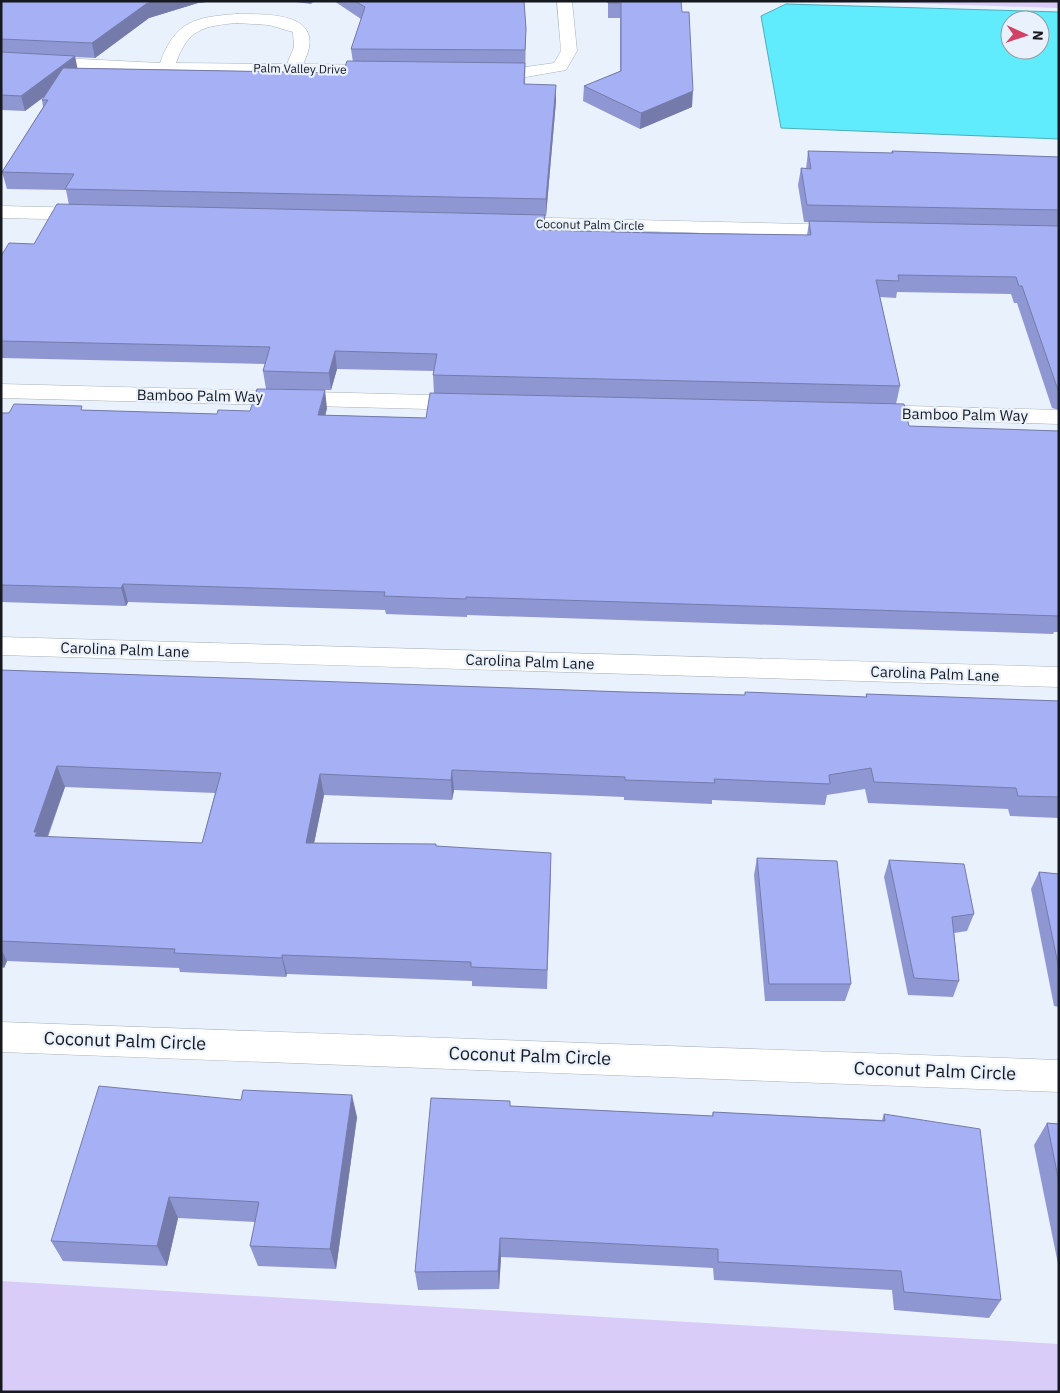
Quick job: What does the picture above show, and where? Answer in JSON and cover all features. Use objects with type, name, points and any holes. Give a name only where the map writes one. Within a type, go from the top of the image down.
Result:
[{"type":"street","points":[[468,71],[526,72],[560,67],[569,51],[564,1]]},
{"type":"street","points":[[166,68],[173,50],[184,32],[217,20],[251,19],[282,22],[295,26],[302,33],[301,53],[292,69]]},
{"type":"street","name":"Palm Valley Drive","points":[[1,60],[166,68],[400,70]]},
{"type":"street","points":[[1,212],[111,214]]},
{"type":"street","name":"Coconut Palm Circle","points":[[490,223],[859,231]]},
{"type":"street","name":"Bamboo Palm Way","points":[[1,391],[490,403]]},
{"type":"street","name":"Bamboo Palm Way","points":[[849,412],[1059,417]]},
{"type":"street","name":"Carolina Palm Lane","points":[[1,646],[1059,677]]},
{"type":"street","name":"Coconut Palm Circle","points":[[1,1037],[1059,1076]]},
{"type":"shaded area","points":[[843,1],[1059,1],[1059,8]]},
{"type":"shaded area","points":[[1,1281],[1059,1344],[1059,1392],[1,1392]]},
{"type":"water","points":[[786,4],[1000,10],[1000,60],[1050,60],[1050,12],[1059,12],[1059,139],[781,128],[761,16]]},
{"type":"building","points":[[1,1],[154,1],[146,4],[92,43],[1,39]]},
{"type":"building","points":[[355,1],[524,1],[525,50],[351,49],[365,7]]},
{"type":"building","points":[[608,1],[681,1],[682,12],[689,12],[693,91],[641,113],[584,86],[621,71],[621,3],[608,3]]},
{"type":"building","points":[[1,52],[75,56],[21,96],[1,95]]},
{"type":"building","points":[[347,61],[525,63],[524,84],[556,85],[546,199],[65,189],[74,174],[2,172],[48,100],[42,100],[63,68],[343,73]]},
{"type":"building","points":[[808,151],[893,153],[892,151],[1059,157],[1059,210],[807,205],[801,168],[811,169]]},
{"type":"building","points":[[57,204],[545,215],[543,230],[655,233],[811,235],[809,221],[1059,226],[1059,391],[1022,286],[1019,286],[1016,277],[898,275],[899,281],[876,280],[900,386],[433,375],[437,354],[335,351],[329,373],[263,371],[270,347],[1,341],[1,256],[9,243],[34,244]]},
{"type":"building","points":[[257,389],[325,390],[318,415],[426,418],[430,393],[904,404],[909,426],[1059,431],[1059,616],[466,597],[466,599],[384,596],[385,592],[123,584],[121,588],[1,585],[1,413],[9,413],[14,404],[82,406],[81,410],[217,414],[218,410],[250,411]]},
{"type":"building","points":[[1,670],[626,692],[745,695],[745,692],[867,697],[866,694],[1059,701],[1059,797],[1018,796],[1016,788],[874,782],[871,768],[829,775],[830,784],[714,779],[715,783],[625,780],[625,777],[452,770],[451,780],[320,774],[306,843],[436,844],[436,846],[551,853],[547,970],[471,967],[471,962],[282,955],[282,958],[174,953],[175,949],[1,941]],"holes":[[[57,766],[221,773],[202,843],[35,836],[37,832],[34,832]]]},
{"type":"building","points":[[757,858],[837,861],[851,984],[769,984]]},
{"type":"building","points":[[889,860],[964,864],[974,914],[952,917],[959,981],[914,978]]},
{"type":"building","points":[[1039,872],[1059,874],[1059,969]]},
{"type":"building","points":[[99,1086],[241,1100],[243,1090],[352,1095],[330,1249],[250,1246],[259,1202],[169,1197],[157,1246],[51,1241]]},
{"type":"building","points":[[431,1098],[510,1101],[510,1106],[713,1116],[713,1112],[885,1121],[884,1114],[980,1129],[1001,1300],[904,1292],[901,1271],[718,1262],[718,1249],[500,1238],[498,1271],[415,1272]]},
{"type":"building","points":[[1047,1123],[1059,1124],[1059,1182]]}]
